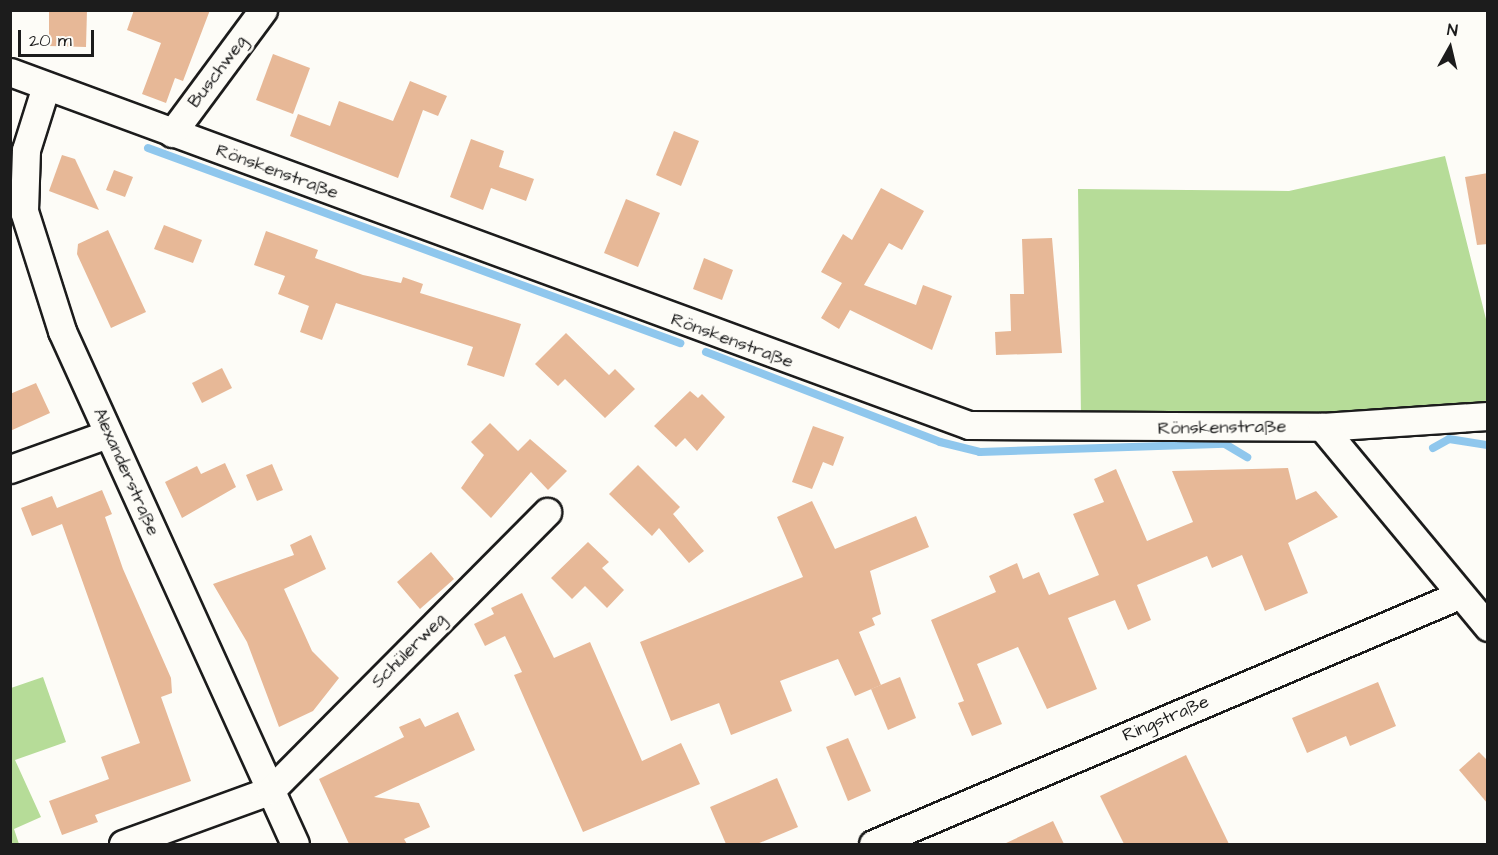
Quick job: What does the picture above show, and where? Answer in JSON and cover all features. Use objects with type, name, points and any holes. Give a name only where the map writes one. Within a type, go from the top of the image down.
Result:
[{"type":"street","name":"Buschweg","points":[[172,133],[263,10]]},
{"type":"street","name":"Rönskenstraße","points":[[10,72],[969,425],[1322,427],[1488,416]]},
{"type":"street","name":"Alexanderstraße","points":[[46,86],[26,150],[24,211],[62,331],[295,844]]},
{"type":"street","points":[[1322,427],[1488,627]]},
{"type":"street","points":[[10,469],[108,434]]},
{"type":"street","name":"Schülerweg","points":[[271,790],[547,512]]},
{"type":"street","name":"Ringstraße","points":[[873,844],[1460,595]]},
{"type":"street","points":[[123,844],[271,790]]},
{"type":"green space","points":[[1445,156],[1487,323],[1487,404],[1318,415],[1081,417],[1078,189],[1289,191]]},
{"type":"green space","points":[[43,677],[66,742],[15,760],[41,817],[14,829],[19,844],[11,844],[11,688]]},
{"type":"building","points":[[49,10],[87,10],[86,47],[49,46]]},
{"type":"building","points":[[134,10],[210,10],[183,81],[175,78],[166,103],[142,94],[161,43],[127,30]]},
{"type":"building","points":[[273,54],[310,68],[293,114],[256,100]]},
{"type":"building","points":[[410,81],[447,96],[438,116],[423,110],[398,178],[290,136],[298,114],[330,126],[339,101],[393,121]]},
{"type":"building","points":[[674,131],[699,141],[681,186],[656,175]]},
{"type":"building","points":[[471,139],[504,151],[499,167],[534,179],[526,201],[491,188],[483,210],[450,197]]},
{"type":"building","points":[[62,155],[75,159],[99,210],[49,191]]},
{"type":"building","points":[[114,170],[133,177],[125,197],[106,190]]},
{"type":"building","points":[[1488,173],[1488,244],[1477,245],[1465,177]]},
{"type":"building","points":[[881,188],[924,211],[902,250],[889,243],[864,285],[916,305],[923,285],[952,296],[932,350],[850,310],[839,329],[821,318],[842,283],[821,272],[843,234],[852,240]]},
{"type":"building","points":[[626,199],[660,213],[638,267],[604,253]]},
{"type":"building","points":[[164,225],[202,240],[193,263],[154,249]]},
{"type":"building","points":[[108,230],[146,312],[111,328],[77,254],[78,244]]},
{"type":"building","points":[[266,231],[318,250],[315,258],[363,275],[401,283],[403,277],[423,284],[420,293],[521,324],[504,377],[467,365],[473,347],[336,303],[322,340],[300,332],[309,306],[278,294],[285,276],[254,265]]},
{"type":"building","points":[[1052,238],[1062,353],[996,355],[995,332],[1011,331],[1010,294],[1024,294],[1022,239]]},
{"type":"building","points":[[704,258],[733,270],[722,300],[693,289]]},
{"type":"building","points":[[566,333],[609,375],[615,369],[635,389],[605,418],[565,379],[558,386],[535,364]]},
{"type":"building","points":[[222,368],[232,388],[202,403],[192,383]]},
{"type":"building","points":[[36,383],[50,413],[10,431],[10,394]]},
{"type":"building","points":[[690,391],[698,398],[702,394],[725,417],[697,451],[685,438],[676,447],[654,426]]},
{"type":"building","points":[[490,423],[518,451],[530,439],[567,471],[548,490],[531,472],[491,518],[461,488],[484,455],[471,442]]},
{"type":"building","points":[[813,426],[844,437],[833,466],[823,462],[812,489],[792,482]]},
{"type":"building","points":[[225,463],[236,487],[182,518],[165,482],[197,466],[201,474]]},
{"type":"building","points":[[272,464],[283,490],[257,501],[246,475]]},
{"type":"building","points":[[638,465],[680,507],[673,514],[704,551],[689,563],[659,528],[652,536],[609,494]]},
{"type":"building","points":[[1288,468],[1296,500],[1316,491],[1338,517],[1288,543],[1308,593],[1265,611],[1242,555],[1212,568],[1207,556],[1137,585],[1151,620],[1128,630],[1115,600],[1068,618],[1097,689],[1047,709],[1018,647],[977,664],[1002,724],[972,736],[958,703],[964,701],[931,620],[996,592],[989,576],[1017,563],[1023,579],[1039,572],[1049,595],[1099,575],[1073,514],[1104,502],[1094,479],[1116,469],[1147,541],[1193,522],[1172,471]]},
{"type":"building","points":[[102,490],[112,514],[105,517],[123,569],[171,678],[172,693],[161,697],[191,781],[95,815],[98,822],[62,835],[49,801],[109,779],[101,757],[140,743],[62,524],[32,536],[21,508],[52,496],[57,508]]},
{"type":"building","points":[[812,501],[835,549],[916,516],[929,547],[870,571],[881,614],[872,618],[875,625],[859,632],[881,685],[855,696],[838,659],[780,681],[792,711],[731,735],[719,703],[671,721],[640,642],[803,577],[777,517]]},
{"type":"building","points":[[311,535],[326,569],[284,589],[312,651],[339,678],[313,711],[279,727],[247,642],[213,584],[294,555],[290,545]]},
{"type":"building","points":[[588,542],[609,562],[602,568],[624,590],[607,608],[585,586],[572,599],[551,578]]},
{"type":"building","points":[[431,552],[454,579],[420,609],[397,582]]},
{"type":"building","points":[[522,593],[554,658],[590,642],[642,761],[681,743],[700,784],[583,832],[514,675],[522,672],[505,636],[485,646],[474,624],[494,614],[491,608]]},
{"type":"building","points":[[900,677],[916,718],[888,730],[871,689]]},
{"type":"building","points":[[1378,682],[1396,726],[1350,746],[1346,736],[1307,753],[1292,718]]},
{"type":"building","points":[[458,712],[475,750],[374,797],[419,803],[430,827],[404,839],[407,844],[349,844],[319,779],[404,737],[399,727],[420,718],[425,727]]},
{"type":"building","points":[[848,738],[871,791],[848,801],[826,747]]},
{"type":"building","points":[[1479,752],[1488,761],[1488,804],[1459,770]]},
{"type":"building","points":[[1186,755],[1229,844],[1124,844],[1100,796]]},
{"type":"building","points":[[777,778],[798,827],[757,844],[726,844],[710,807]]},
{"type":"building","points":[[1053,821],[1064,844],[1004,844]]},
{"type":"waterway","points":[[148,148],[680,343]]},
{"type":"waterway","points":[[706,352],[940,442],[980,452],[1225,444],[1247,457]]},
{"type":"waterway","points":[[1433,448],[1449,439],[1488,445]]}]
